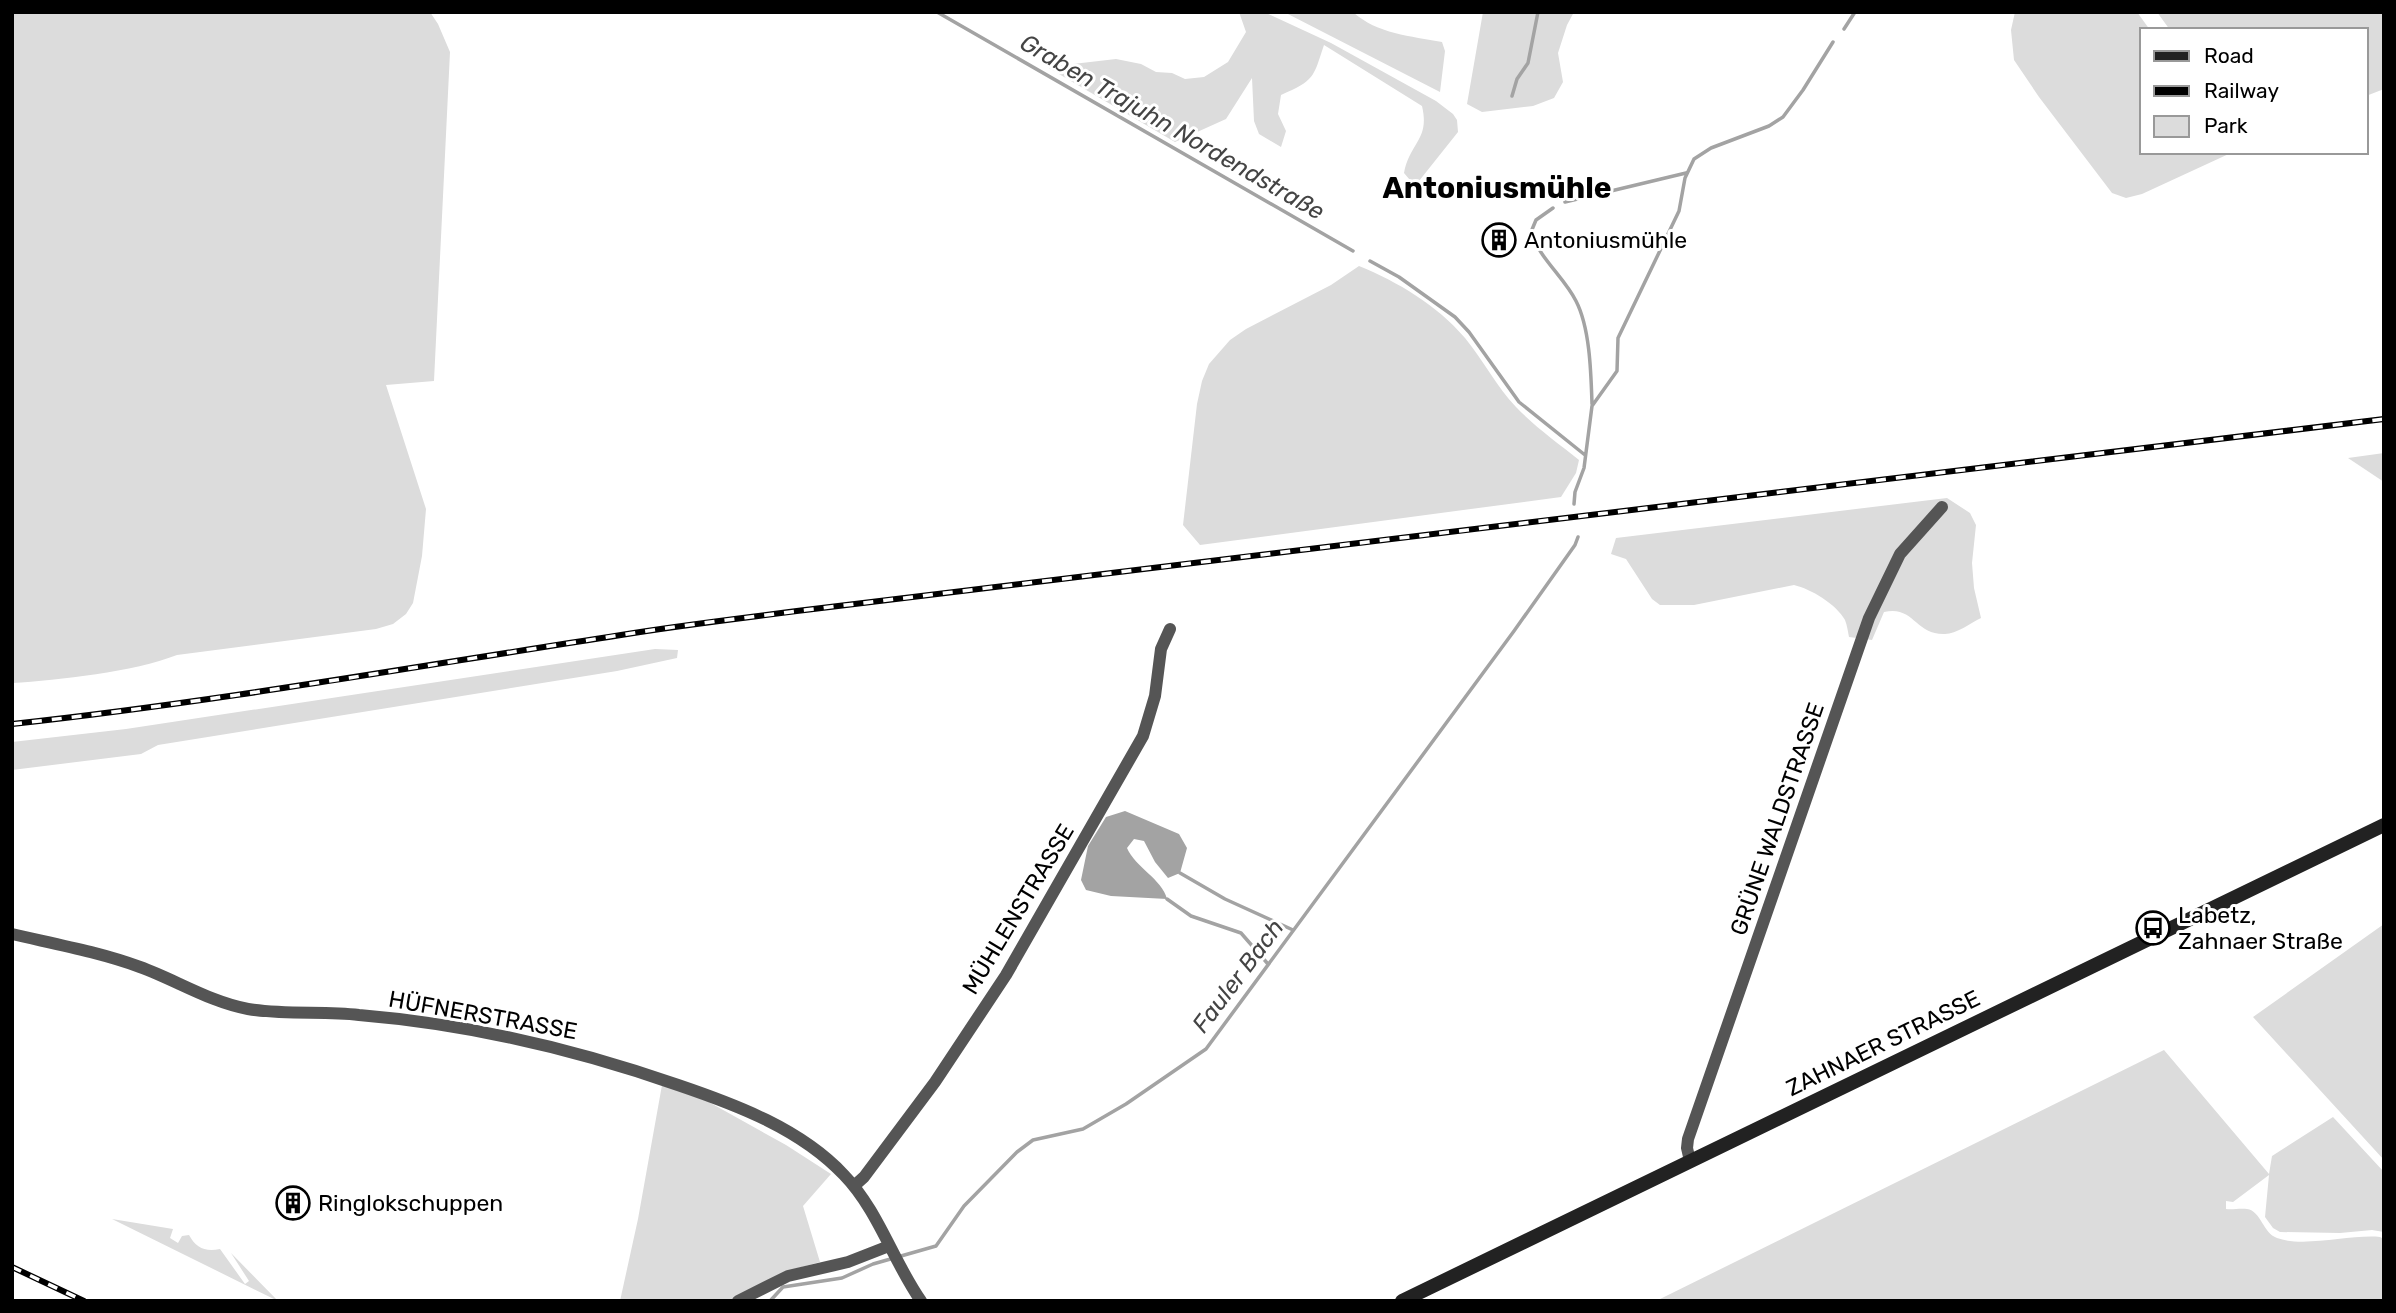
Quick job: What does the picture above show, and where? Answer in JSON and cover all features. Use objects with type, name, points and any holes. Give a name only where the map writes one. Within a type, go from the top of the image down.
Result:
[{"type":"main road","name":"ZAHNAER STRASSE","points":[[1402,1301],[2384,825]]},
{"type":"street","name":"GRÜNE WALDSTRASSE","points":[[1690,1161],[1688,1139],[1869,618],[1899,554],[1942,507]]},
{"type":"street","name":"MÜHLENSTRASSE","points":[[854,1186],[864,1177],[935,1082],[1006,975],[1080,849],[1111,789],[1143,736],[1154,696],[1161,649],[1170,629]]},
{"type":"street","name":"HÜFNERSTRASSE","points":[[12,934],[137,966],[222,1002],[246,1009],[358,1014],[472,1029],[617,1064],[718,1099],[774,1124],[830,1161],[854,1186],[921,1301]]},
{"type":"street","points":[[738,1301],[788,1276],[890,1249]]},
{"type":"green space","points":[[12,12],[430,12],[438,24],[450,52],[434,381],[386,385],[426,509],[422,556],[413,603],[406,614],[393,624],[376,629],[177,655],[96,674],[12,683]]},
{"type":"green space","points":[[1239,12],[1264,12],[1331,43],[1436,101],[1453,114],[1457,120],[1458,132],[1415,186],[1404,173],[1421,134],[1424,117],[1422,106],[1324,45],[1311,77],[1301,86],[1281,95],[1278,114],[1286,131],[1281,147],[1259,134],[1254,121],[1252,78],[1226,119],[1175,142],[1047,67],[1116,59],[1141,64],[1156,72],[1172,73],[1185,79],[1204,77],[1228,62],[1246,32]]},
{"type":"green space","points":[[1284,12],[1353,12],[1384,30],[1442,42],[1445,51],[1440,92]]},
{"type":"green space","points":[[1483,12],[1574,12],[1558,53],[1563,82],[1554,98],[1533,106],[1482,112],[1467,104]]},
{"type":"green space","points":[[2015,12],[2137,12],[2149,28],[2140,28],[2140,154],[2229,154],[2142,194],[2126,198],[2112,193],[2014,60],[2011,30]]},
{"type":"green space","points":[[2157,12],[2384,12],[2384,89],[2368,95],[2368,28],[2169,28]]},
{"type":"green space","points":[[1359,266],[1416,296],[1454,326],[1472,346],[1516,407],[1579,460],[1576,473],[1561,497],[1200,545],[1183,525],[1197,404],[1209,364],[1230,340],[1246,329],[1331,285]]},
{"type":"green space","points":[[2384,453],[2384,482],[2348,458]]},
{"type":"green space","points":[[1947,498],[1970,513],[1976,525],[1972,563],[1981,618],[1949,634],[1927,630],[1909,616],[1894,611],[1884,612],[1872,640],[1849,637],[1845,620],[1836,608],[1815,594],[1794,585],[1694,605],[1660,605],[1652,599],[1626,559],[1611,554],[1616,538]]},
{"type":"green space","points":[[655,649],[678,650],[677,658],[617,671],[158,745],[141,754],[12,770],[12,742],[126,729]]},
{"type":"green space","points":[[2384,924],[2384,1160],[2253,1017]]},
{"type":"green space","points":[[2164,1050],[2269,1174],[2272,1156],[2333,1117],[2384,1172],[2384,1232],[2280,1232],[2273,1228],[2265,1217],[2269,1175],[2233,1202],[2226,1201],[2226,1209],[2252,1211],[2268,1232],[2288,1241],[2369,1237],[2384,1239],[2384,1301],[1656,1301]]},
{"type":"green space","points":[[662,1085],[707,1101],[786,1145],[831,1174],[803,1206],[820,1262],[787,1271],[731,1301],[620,1301]]},
{"type":"green space","points":[[112,1219],[173,1229],[170,1238],[178,1243],[182,1236],[189,1235],[202,1248],[220,1249],[245,1284],[249,1281],[231,1253],[278,1301]]},
{"type":"shaded area","points":[[1125,811],[1179,834],[1187,848],[1180,873],[1168,878],[1155,862],[1144,841],[1134,839],[1127,848],[1160,885],[1167,899],[1111,896],[1086,890],[1081,880],[1088,846],[1106,817]]},
{"type":"waterway","name":"Graben Trajuhn Nordendstraße","points":[[937,12],[1353,251]]},
{"type":"waterway","points":[[1512,96],[1517,79],[1528,63],[1538,12]]},
{"type":"waterway","name":"Fauler Bach","points":[[1844,29],[1855,12]]},
{"type":"waterway","name":"Fauler Bach","points":[[1574,504],[1575,492],[1584,468],[1592,406],[1617,371],[1618,338],[1679,211],[1685,178],[1694,159],[1711,148],[1769,126],[1783,117],[1833,42]]},
{"type":"waterway","points":[[1565,202],[1686,173]]},
{"type":"waterway","points":[[1553,208],[1536,220],[1531,232],[1540,250],[1571,292],[1581,312],[1589,351],[1592,404]]},
{"type":"waterway","name":"Graben Trajuhn Nordendstraße","points":[[1370,261],[1399,277],[1455,317],[1469,332],[1519,402],[1585,455]]},
{"type":"waterway","name":"Fauler Bach","points":[[770,1301],[783,1287],[842,1278],[873,1264],[936,1246],[964,1206],[1017,1152],[1033,1140],[1083,1129],[1126,1104],[1206,1049],[1514,631],[1578,537]]},
{"type":"waterway","points":[[1180,873],[1225,899],[1293,930]]},
{"type":"waterway","points":[[1167,899],[1191,916],[1241,933],[1268,964]]},
{"type":"railway","points":[[12,724],[241,694],[644,631],[805,610],[2384,419]]},
{"type":"railway","points":[[12,1267],[84,1301]]},
{"type":"place","name":"Antoniusmühle","points":[[1499,240]]},
{"type":"place","name":"Labetz, Zahnaer Straße","points":[[2153,928]]},
{"type":"place","name":"Ringlokschuppen","points":[[293,1203]]},
{"type":"district","name":"Antoniusmühle","points":[[1497,188]]}]
